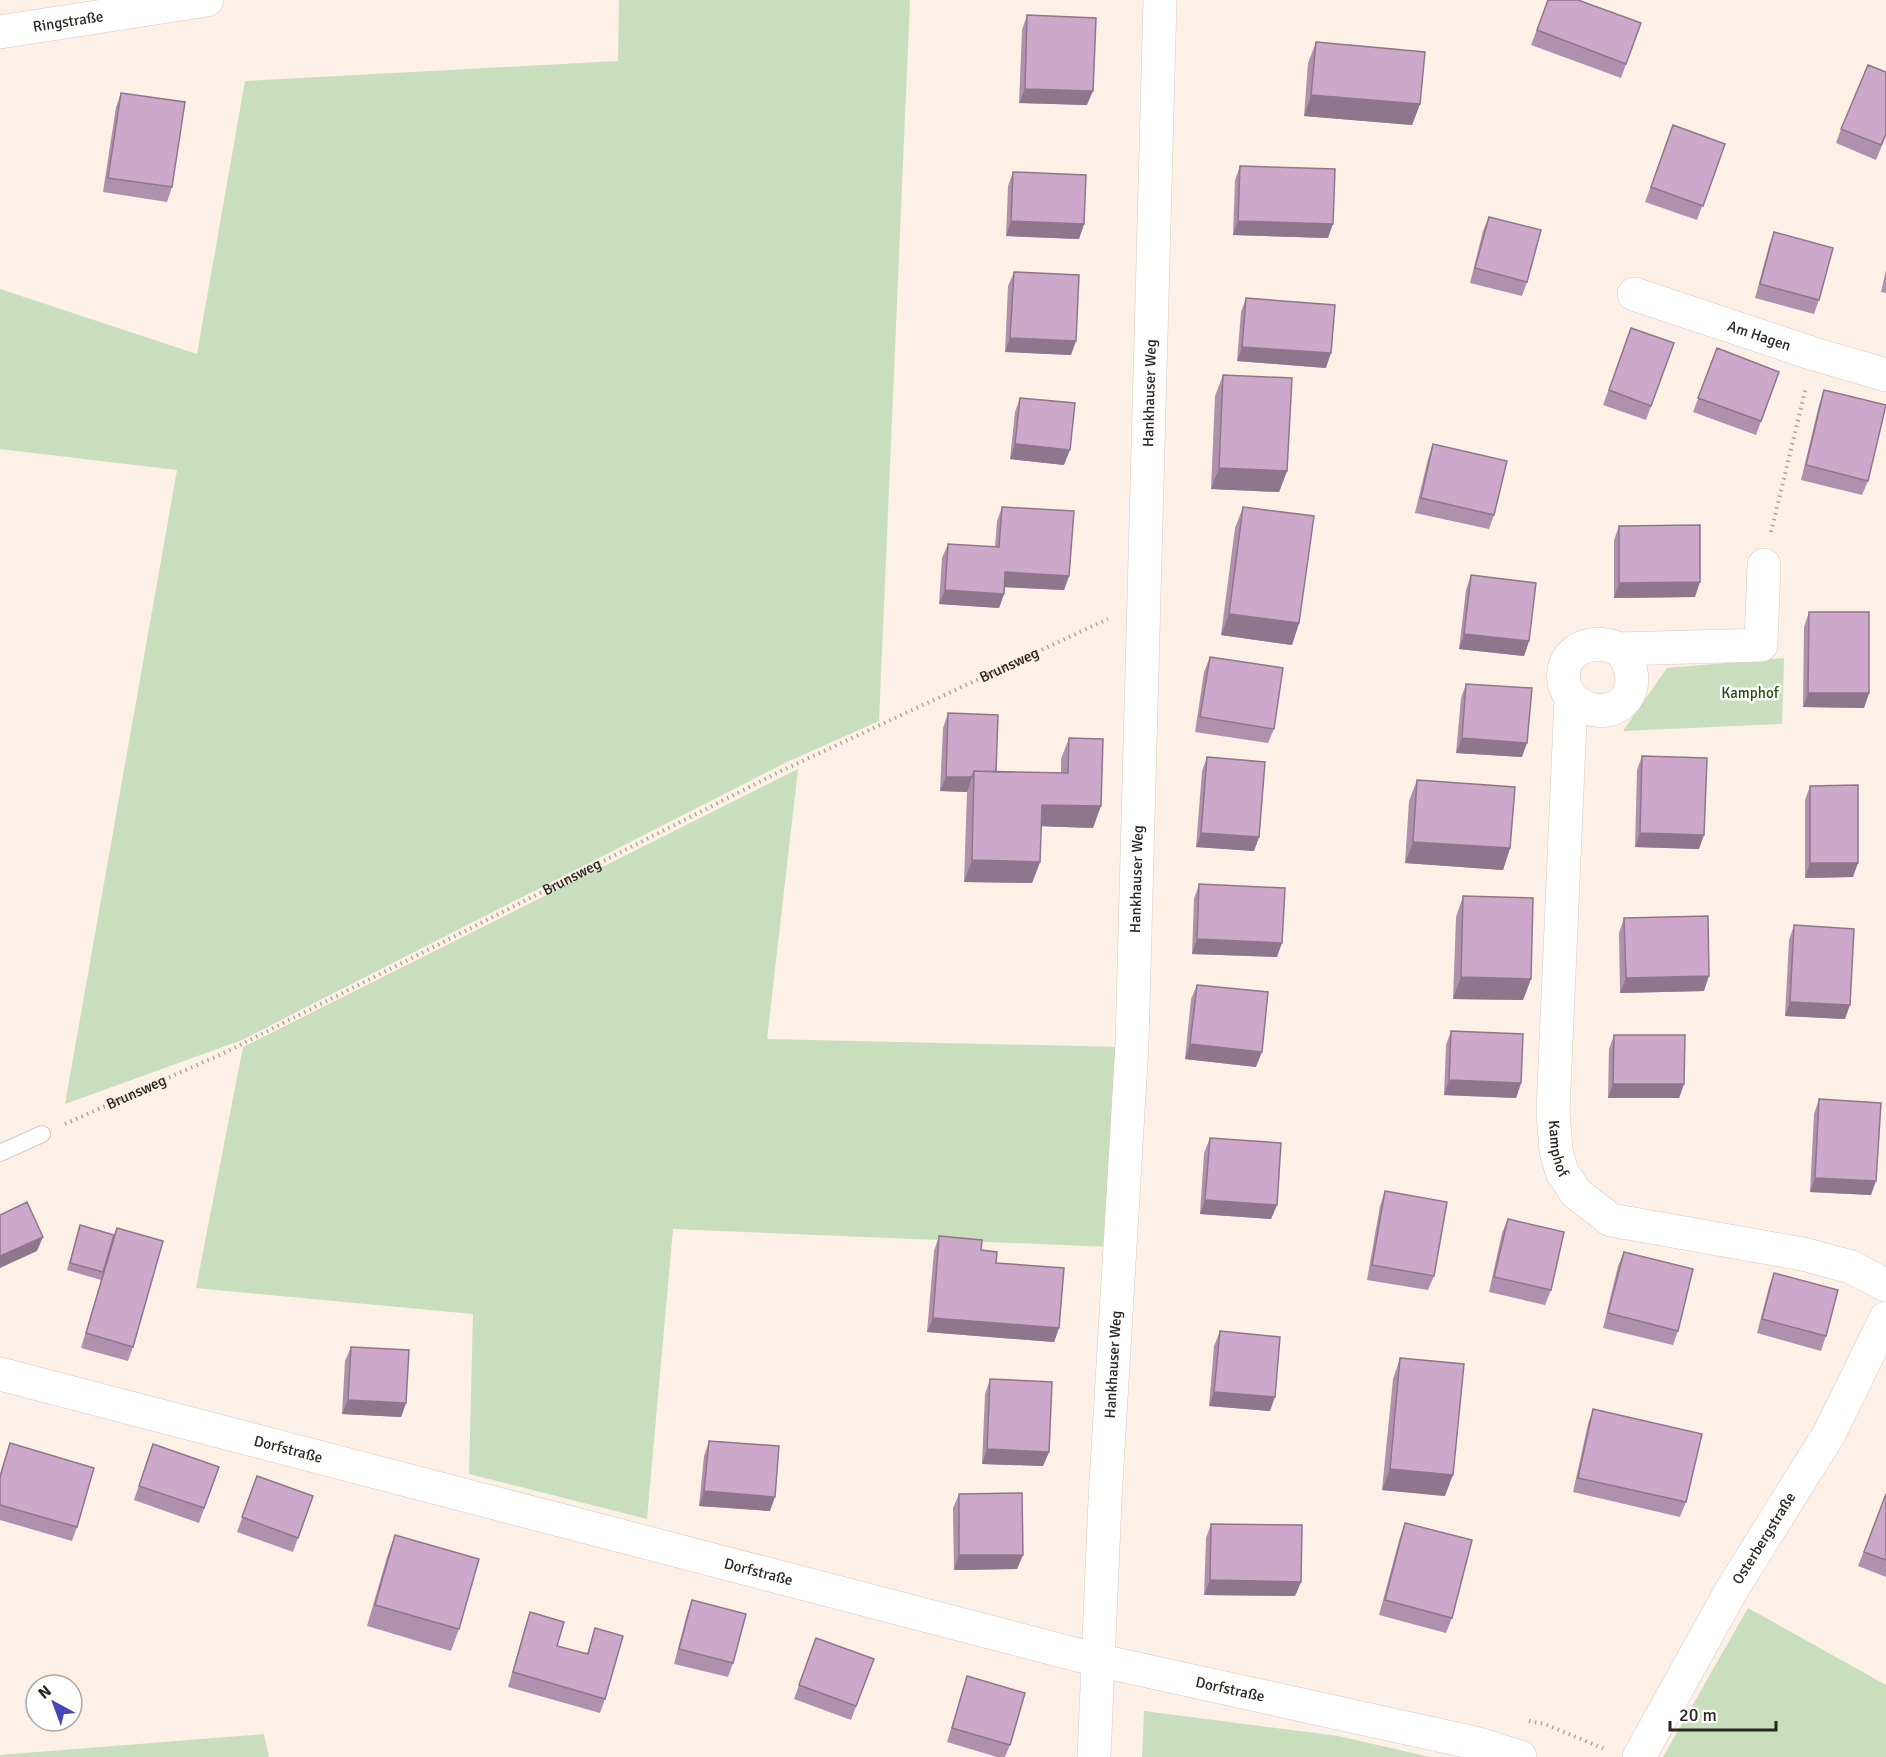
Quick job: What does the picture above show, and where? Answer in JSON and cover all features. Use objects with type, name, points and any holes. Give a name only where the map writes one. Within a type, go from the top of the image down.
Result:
[{"type":"street","name":"Ringstraße","points":[[0,32],[207,0]]},
{"type":"street","name":"Hankhauser Weg","points":[[1094,1757],[1097,1660],[1132,1044],[1160,0]]},
{"type":"street","name":"Am Hagen","points":[[1634,294],[1814,354],[1886,375]]},
{"type":"street","name":"Kamphof","points":[[1764,565],[1761,645],[1619,649],[1608,644],[1592,643],[1578,649],[1565,665],[1563,686],[1571,698],[1553,1111],[1556,1151],[1562,1172],[1576,1193],[1611,1220],[1779,1252],[1803,1254],[1851,1267],[1886,1285]]},
{"type":"street","points":[[1571,698],[1584,710],[1600,712],[1616,707],[1628,696],[1633,675],[1629,660],[1619,649]]},
{"type":"street","name":"Osterbergstraße","points":[[1639,1757],[1731,1591],[1829,1434],[1886,1318]]},
{"type":"street","name":"Dorfstraße","points":[[0,1374],[1097,1660],[1475,1743],[1520,1757]]},
{"type":"lane","points":[[0,1153],[42,1134]]},
{"type":"path","points":[[1764,565],[1814,354]]},
{"type":"path","name":"Brunsweg","points":[[42,1134],[226,1052],[781,771],[1144,602]]},
{"type":"green space","points":[[619,0],[910,0],[879,721],[787,762],[242,1040],[65,1104],[177,470],[0,449],[0,289],[197,354],[245,81],[618,61]]},
{"type":"green space","name":"Kamphof","points":[[1784,658],[1782,724],[1623,731],[1667,668]]},
{"type":"green space","points":[[798,769],[767,1039],[1123,1047],[1111,1247],[673,1229],[647,1519],[469,1474],[473,1314],[196,1288],[243,1047]]},
{"type":"green space","points":[[1748,1608],[1886,1685],[1886,1757],[1663,1757]]},
{"type":"green space","points":[[1144,1711],[1338,1736],[1430,1757],[1142,1757]]},
{"type":"green space","points":[[264,1734],[269,1757],[0,1757],[0,1755]]},
{"type":"building","points":[[1548,0],[1578,0],[1641,23],[1626,64],[1537,30]]},
{"type":"building","points":[[1027,15],[1096,18],[1093,91],[1025,89]]},
{"type":"building","points":[[1316,42],[1425,52],[1420,104],[1311,95]]},
{"type":"building","points":[[1868,65],[1886,72],[1886,134],[1881,145],[1841,129]]},
{"type":"building","points":[[121,93],[185,102],[172,187],[108,178]]},
{"type":"building","points":[[1673,125],[1725,144],[1703,206],[1651,187]]},
{"type":"building","points":[[1240,166],[1335,169],[1333,224],[1238,221]]},
{"type":"building","points":[[1013,172],[1086,175],[1084,224],[1011,221]]},
{"type":"building","points":[[1489,217],[1541,230],[1527,282],[1475,268]]},
{"type":"building","points":[[1774,232],[1833,248],[1819,300],[1760,284]]},
{"type":"building","points":[[1014,272],[1079,275],[1076,341],[1010,338]]},
{"type":"building","points":[[1246,298],[1335,305],[1331,353],[1242,347]]},
{"type":"building","points":[[1631,328],[1674,343],[1651,406],[1609,390]]},
{"type":"building","points":[[1717,348],[1779,372],[1761,421],[1698,398]]},
{"type":"building","points":[[1223,375],[1292,378],[1287,471],[1219,468]]},
{"type":"building","points":[[1824,390],[1886,405],[1868,481],[1806,465]]},
{"type":"building","points":[[1020,398],[1075,403],[1070,450],[1015,444]]},
{"type":"building","points":[[1433,444],[1507,461],[1494,515],[1421,498]]},
{"type":"building","points":[[1002,507],[1074,511],[1069,576],[1005,572],[1004,594],[945,590],[948,544],[999,547]]},
{"type":"building","points":[[1243,507],[1314,516],[1299,623],[1229,614]]},
{"type":"building","points":[[1700,525],[1700,582],[1619,583],[1619,526]]},
{"type":"building","points":[[1471,575],[1536,583],[1529,641],[1464,634]]},
{"type":"building","points":[[1809,612],[1869,612],[1869,693],[1808,693]]},
{"type":"building","points":[[1210,657],[1283,668],[1274,729],[1200,717]]},
{"type":"building","points":[[1466,684],[1532,688],[1527,743],[1462,738]]},
{"type":"building","points":[[948,713],[998,715],[996,772],[974,771],[972,777],[946,777]]},
{"type":"building","points":[[1069,738],[1103,739],[1101,806],[1042,805],[1040,862],[972,860],[974,771],[1068,773]]},
{"type":"building","points":[[1642,756],[1707,758],[1704,835],[1640,833]]},
{"type":"building","points":[[1207,757],[1265,762],[1259,837],[1201,833]]},
{"type":"building","points":[[1417,780],[1515,787],[1510,848],[1413,842]]},
{"type":"building","points":[[1858,785],[1858,863],[1810,863],[1810,786]]},
{"type":"building","points":[[1199,884],[1285,888],[1282,943],[1197,939]]},
{"type":"building","points":[[1463,896],[1533,898],[1531,979],[1461,977]]},
{"type":"building","points":[[1708,916],[1709,976],[1626,978],[1624,918]]},
{"type":"building","points":[[1794,925],[1854,929],[1850,1005],[1790,1002]]},
{"type":"building","points":[[1197,985],[1268,992],[1262,1052],[1190,1044]]},
{"type":"building","points":[[1451,1031],[1523,1034],[1521,1083],[1449,1080]]},
{"type":"building","points":[[1614,1035],[1685,1035],[1684,1084],[1613,1084]]},
{"type":"building","points":[[1819,1099],[1881,1103],[1876,1181],[1815,1178]]},
{"type":"building","points":[[1210,1138],[1281,1143],[1277,1205],[1205,1200]]},
{"type":"building","points":[[1385,1191],[1447,1202],[1434,1276],[1372,1265]]},
{"type":"building","points":[[27,1202],[43,1237],[0,1256],[0,1215]]},
{"type":"building","points":[[1508,1219],[1564,1232],[1551,1290],[1494,1277]]},
{"type":"building","points":[[80,1225],[114,1235],[103,1272],[70,1263]]},
{"type":"building","points":[[117,1228],[163,1241],[133,1347],[86,1333]]},
{"type":"building","points":[[939,1236],[982,1240],[981,1250],[997,1252],[996,1263],[1064,1268],[1059,1328],[933,1318]]},
{"type":"building","points":[[1624,1252],[1693,1269],[1678,1331],[1608,1313]]},
{"type":"building","points":[[1774,1273],[1838,1290],[1826,1336],[1762,1319]]},
{"type":"building","points":[[1220,1331],[1280,1337],[1275,1397],[1214,1392]]},
{"type":"building","points":[[351,1347],[409,1350],[406,1403],[348,1400]]},
{"type":"building","points":[[1400,1358],[1464,1364],[1453,1475],[1390,1469]]},
{"type":"building","points":[[990,1379],[1052,1382],[1049,1452],[987,1449]]},
{"type":"building","points":[[1593,1409],[1702,1434],[1686,1502],[1578,1478]]},
{"type":"building","points":[[709,1441],[779,1446],[775,1497],[704,1491]]},
{"type":"building","points":[[10,1443],[94,1468],[77,1527],[0,1505],[0,1477]]},
{"type":"building","points":[[153,1444],[219,1467],[204,1508],[139,1486]]},
{"type":"building","points":[[257,1476],[313,1496],[298,1538],[242,1517]]},
{"type":"building","points":[[1022,1493],[1023,1555],[959,1555],[959,1494]]},
{"type":"building","points":[[1886,1494],[1886,1560],[1864,1552]]},
{"type":"building","points":[[1405,1523],[1472,1540],[1452,1618],[1385,1600]]},
{"type":"building","points":[[1211,1524],[1302,1525],[1301,1582],[1210,1580]]},
{"type":"building","points":[[395,1535],[479,1559],[459,1629],[375,1605]]},
{"type":"building","points":[[692,1600],[746,1614],[733,1663],[679,1649]]},
{"type":"building","points":[[530,1612],[564,1622],[557,1646],[588,1654],[595,1628],[623,1636],[605,1699],[513,1672]]},
{"type":"building","points":[[816,1638],[874,1659],[856,1706],[799,1685]]},
{"type":"building","points":[[967,1676],[1025,1693],[1010,1745],[952,1728]]}]
